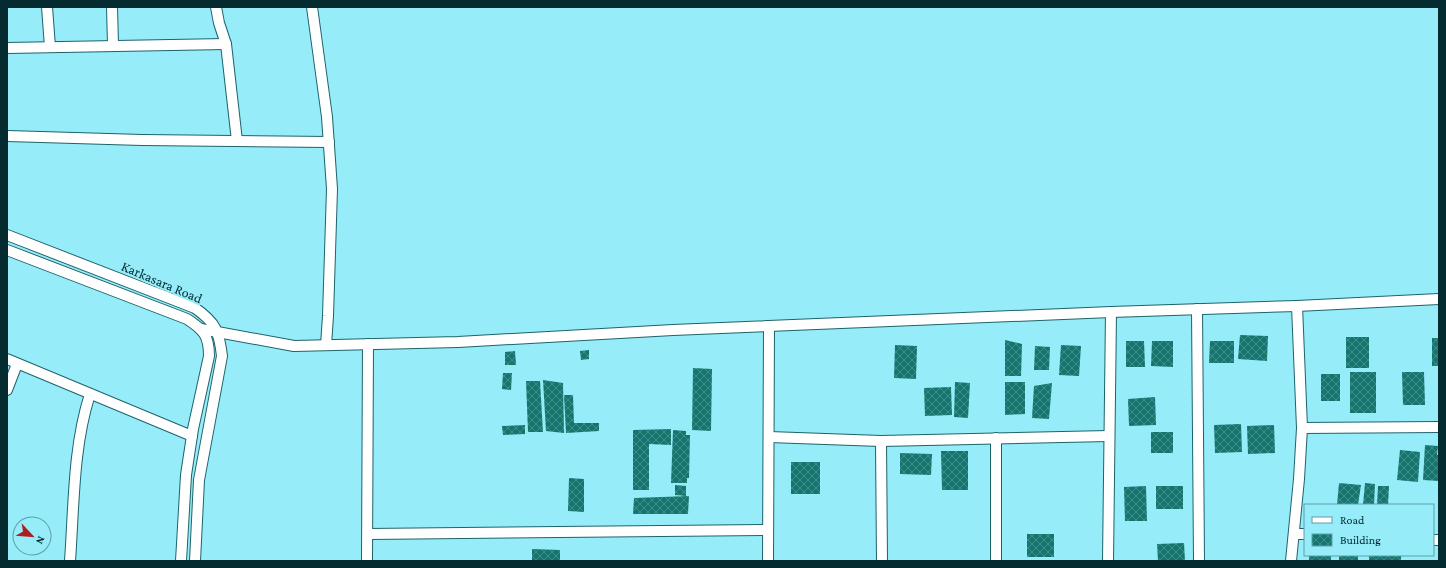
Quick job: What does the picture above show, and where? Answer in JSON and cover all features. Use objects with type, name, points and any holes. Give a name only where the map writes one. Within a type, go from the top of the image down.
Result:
[{"type":"street","points":[[47,7],[50,47]]},
{"type":"street","points":[[112,7],[113,45]]},
{"type":"street","points":[[216,7],[219,23],[226,44],[237,141]]},
{"type":"street","points":[[312,7],[327,117],[332,189],[326,345]]},
{"type":"street","points":[[7,48],[226,44]]},
{"type":"street","points":[[7,136],[329,142]]},
{"type":"street","name":"Karkasara Road","points":[[7,235],[195,308],[208,317],[215,326],[220,339],[222,356],[199,480],[195,561]]},
{"type":"street","name":"Karkasara Road","points":[[7,250],[187,319],[200,328]]},
{"type":"street","points":[[200,328],[294,346],[458,342],[769,326],[1297,306],[1439,298]]},
{"type":"street","points":[[1291,561],[1299,480],[1302,428],[1297,306]]},
{"type":"street","points":[[1198,309],[1199,561]]},
{"type":"street","points":[[1108,561],[1111,312]]},
{"type":"street","points":[[768,561],[769,326]]},
{"type":"street","points":[[180,561],[186,475],[192,436],[209,356],[209,345],[200,328]]},
{"type":"street","points":[[367,561],[368,344]]},
{"type":"street","points":[[7,359],[192,436]]},
{"type":"street","points":[[7,390],[17,364]]},
{"type":"street","points":[[70,561],[79,436],[83,414],[90,394]]},
{"type":"street","points":[[1302,428],[1439,427]]},
{"type":"street","points":[[769,437],[881,441],[1109,436]]},
{"type":"street","points":[[996,438],[996,561]]},
{"type":"street","points":[[881,441],[882,561]]},
{"type":"street","points":[[368,534],[768,530]]},
{"type":"street","points":[[1294,534],[1304,534]]},
{"type":"building","points":[[1240,335],[1268,336],[1267,361],[1238,359]]},
{"type":"building","points":[[1346,337],[1369,337],[1369,368],[1346,368]]},
{"type":"building","points":[[1432,338],[1439,338],[1439,366],[1432,366]]},
{"type":"building","points":[[1005,340],[1022,344],[1021,376],[1005,376]]},
{"type":"building","points":[[1126,341],[1144,341],[1145,367],[1126,367]]},
{"type":"building","points":[[1152,341],[1173,341],[1173,367],[1151,366]]},
{"type":"building","points":[[1210,341],[1234,341],[1234,363],[1209,363]]},
{"type":"building","points":[[895,345],[917,346],[916,379],[894,378]]},
{"type":"building","points":[[1061,345],[1081,346],[1079,376],[1059,375]]},
{"type":"building","points":[[1035,346],[1050,347],[1049,370],[1034,370]]},
{"type":"building","points":[[589,350],[589,359],[581,360],[580,351]]},
{"type":"building","points":[[515,351],[516,365],[505,365],[505,352]]},
{"type":"building","points":[[693,368],[712,369],[711,431],[692,430]]},
{"type":"building","points":[[1350,372],[1376,372],[1376,413],[1350,413]]},
{"type":"building","points":[[1402,372],[1424,372],[1425,405],[1403,405]]},
{"type":"building","points":[[503,373],[512,373],[511,390],[502,389]]},
{"type":"building","points":[[1321,374],[1340,374],[1340,401],[1321,401]]},
{"type":"building","points":[[543,380],[563,383],[564,433],[546,431]]},
{"type":"building","points":[[526,381],[540,381],[543,432],[528,432]]},
{"type":"building","points":[[955,382],[970,383],[968,418],[954,417]]},
{"type":"building","points":[[1005,382],[1025,382],[1025,414],[1005,415]]},
{"type":"building","points":[[1052,383],[1049,419],[1032,418],[1034,386]]},
{"type":"building","points":[[951,387],[952,415],[925,416],[924,388]]},
{"type":"building","points":[[564,395],[573,395],[574,423],[599,423],[599,431],[566,433]]},
{"type":"building","points":[[1155,397],[1156,425],[1129,426],[1128,399]]},
{"type":"building","points":[[1241,424],[1242,452],[1215,453],[1214,425]]},
{"type":"building","points":[[525,425],[525,434],[503,435],[502,426]]},
{"type":"building","points":[[1274,425],[1275,453],[1248,454],[1247,426]]},
{"type":"building","points":[[671,429],[671,445],[649,444],[649,490],[633,490],[633,430]]},
{"type":"building","points":[[673,430],[686,431],[686,435],[690,435],[689,478],[687,478],[687,483],[671,483]]},
{"type":"building","points":[[1151,432],[1173,432],[1173,453],[1151,453]]},
{"type":"building","points":[[1425,445],[1438,446],[1437,455],[1439,455],[1439,481],[1423,480]]},
{"type":"building","points":[[1400,450],[1420,452],[1418,482],[1397,480]]},
{"type":"building","points":[[941,451],[968,451],[968,490],[942,490]]},
{"type":"building","points":[[900,453],[932,454],[931,475],[900,474]]},
{"type":"building","points":[[791,462],[820,462],[820,494],[791,494]]},
{"type":"building","points":[[569,478],[584,479],[584,512],[568,511]]},
{"type":"building","points":[[1339,483],[1361,485],[1358,504],[1337,504]]},
{"type":"building","points":[[1365,483],[1375,484],[1374,504],[1363,504]]},
{"type":"building","points":[[675,485],[686,486],[686,496],[675,495]]},
{"type":"building","points":[[1146,486],[1147,521],[1125,521],[1124,487]]},
{"type":"building","points":[[1156,486],[1183,486],[1183,509],[1156,509]]},
{"type":"building","points":[[1378,486],[1389,486],[1388,504],[1377,504]]},
{"type":"building","points":[[689,496],[688,514],[633,514],[634,498]]},
{"type":"building","points":[[1027,534],[1054,534],[1054,557],[1027,557]]},
{"type":"building","points":[[1184,543],[1185,561],[1158,561],[1157,544]]},
{"type":"building","points":[[532,549],[560,550],[560,561],[532,561]]},
{"type":"building","points":[[1309,556],[1331,556],[1331,561],[1309,561]]},
{"type":"building","points":[[1339,556],[1358,556],[1358,561],[1339,561]]},
{"type":"building","points":[[1369,556],[1401,556],[1401,561],[1369,561]]}]
